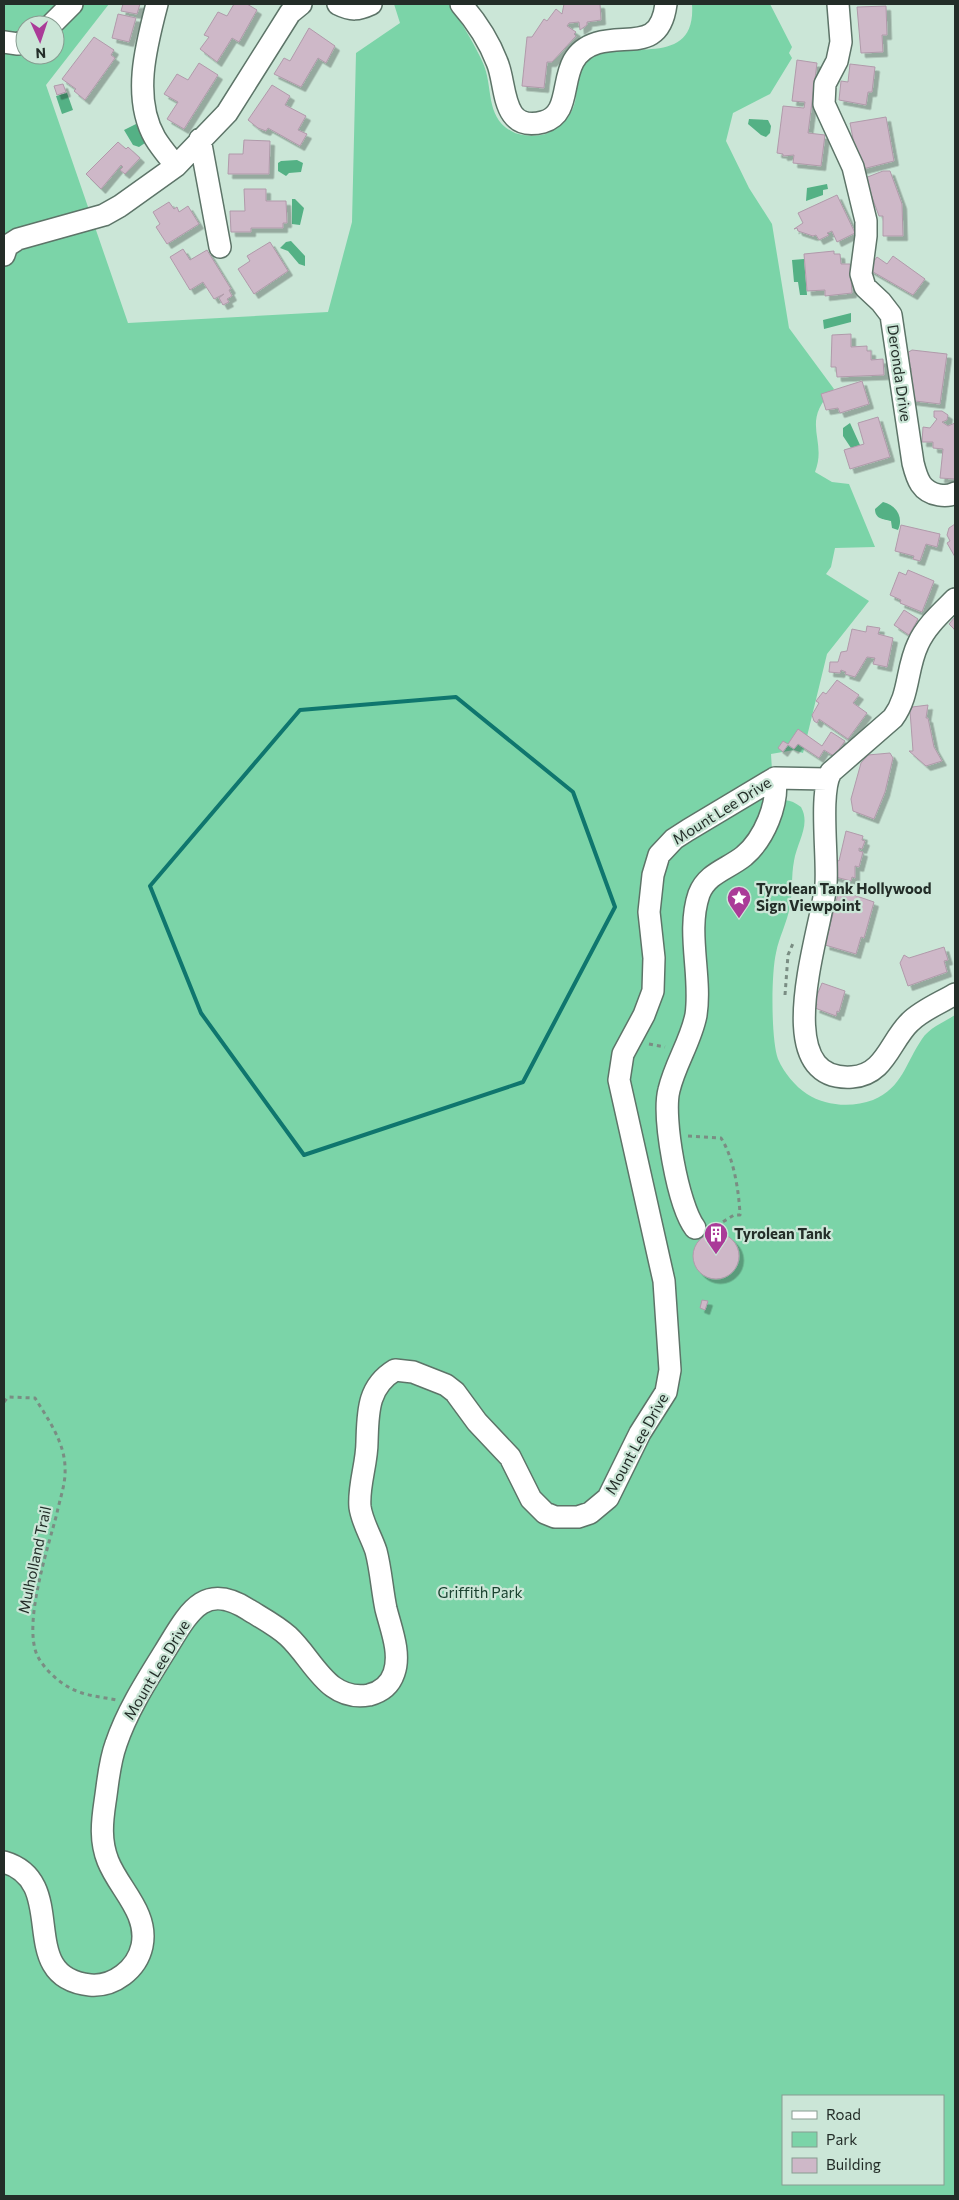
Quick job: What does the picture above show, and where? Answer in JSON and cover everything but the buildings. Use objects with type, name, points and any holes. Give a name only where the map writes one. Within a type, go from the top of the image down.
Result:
[{"type":"street","points":[[60,15],[72,4]]},
{"type":"street","points":[[157,4],[143,77],[144,106],[155,137],[176,166]]},
{"type":"street","points":[[4,254],[8,246],[18,239],[104,215],[120,206],[176,166],[227,113],[290,13],[301,4]]},
{"type":"street","points":[[338,4],[350,10],[359,10],[371,4]]},
{"type":"street","points":[[461,4],[471,15],[498,63],[503,94],[510,110],[523,122],[538,123],[551,119],[560,108],[566,90],[567,72],[586,46],[604,41],[648,37],[659,28],[664,18],[666,4]]},
{"type":"street","name":"Deronda Drive","points":[[838,4],[841,42],[838,61],[825,84],[824,104],[853,167],[866,221],[861,274],[865,287],[881,302],[891,315],[912,463],[917,479],[925,490],[937,495],[951,496],[955,493]]},
{"type":"street","points":[[200,139],[220,247]]},
{"type":"street","points":[[955,599],[932,623],[917,645],[905,699],[900,709],[893,718],[831,772],[827,779],[825,802],[826,885],[820,922],[807,975],[805,994],[805,1034],[811,1055],[828,1072],[838,1076],[862,1076],[880,1064],[910,1021],[955,994]]},
{"type":"street","points":[[695,1228],[686,1212],[666,1119],[670,1085],[696,1016],[697,904],[703,886],[709,878],[744,856],[752,848],[766,826],[776,798],[775,778]]},
{"type":"street","name":"Mount Lee Drive","points":[[4,1862],[23,1870],[36,1886],[45,1944],[50,1959],[57,1970],[75,1981],[95,1985],[115,1980],[132,1968],[139,1957],[142,1944],[142,1922],[107,1858],[102,1830],[111,1762],[121,1730],[134,1703],[185,1621],[203,1602],[219,1596],[236,1601],[286,1634],[326,1682],[338,1692],[353,1696],[366,1695],[384,1689],[390,1682],[396,1666],[394,1642],[378,1560],[362,1514],[360,1502],[370,1400],[379,1383],[395,1370],[413,1372],[446,1385],[455,1392],[477,1422],[510,1457],[531,1498],[546,1513],[555,1517],[578,1517],[590,1513],[608,1498],[640,1433],[666,1392],[670,1370],[664,1281],[619,1080],[620,1063],[628,1043],[644,1015],[653,991],[654,965],[649,912],[652,875],[659,854],[681,834],[775,778],[827,779]]},
{"type":"path","points":[[786,1000],[788,955],[796,938]]},
{"type":"path","points":[[628,1043],[641,1042],[667,1047],[668,1044]]},
{"type":"path","points":[[684,1136],[721,1138],[729,1151],[734,1168],[740,1209],[740,1215],[734,1215],[721,1223],[722,1226],[700,1225],[695,1228]]},
{"type":"path","name":"Mulholland Trail","points":[[4,1402],[8,1397],[35,1398],[47,1417],[64,1458],[64,1480],[35,1604],[33,1631],[38,1655],[53,1675],[73,1689],[134,1703]]},
{"type":"highlighted area","points":[[456,697],[573,792],[615,907],[523,1082],[304,1155],[201,1013],[150,886],[300,710]]},
{"type":"green space","name":"Griffith Park","points":[[4,4],[109,4],[65,61],[65,15],[15,15],[15,65],[62,65],[46,85],[128,323],[328,312],[352,222],[356,53],[400,23],[394,4],[448,4],[454,10],[483,63],[494,111],[498,120],[515,133],[532,136],[548,133],[562,124],[570,114],[575,104],[579,74],[582,66],[589,58],[602,52],[654,49],[670,46],[682,39],[690,25],[692,4],[770,4],[792,47],[789,53],[792,58],[770,94],[733,113],[726,141],[749,188],[772,224],[789,328],[834,389],[818,412],[816,431],[819,450],[815,472],[832,482],[849,484],[875,547],[835,548],[831,567],[826,574],[869,601],[827,654],[803,753],[794,750],[771,754],[774,803],[785,800],[795,803],[801,807],[805,820],[794,861],[790,906],[774,963],[772,1007],[776,1050],[780,1064],[790,1079],[807,1094],[830,1103],[848,1105],[865,1103],[883,1095],[891,1088],[897,1082],[925,1035],[955,1015],[955,2196],[4,2196]]},
{"type":"shaded area","points":[[67,93],[73,110],[62,114],[56,96]]},
{"type":"shaded area","points":[[749,119],[768,120],[771,126],[770,133],[766,137],[761,135],[748,124]]},
{"type":"shaded area","points":[[136,124],[145,143],[139,147],[133,145],[124,130]]},
{"type":"shaded area","points":[[297,160],[303,163],[301,172],[289,173],[286,176],[278,171],[278,163],[281,161]]},
{"type":"shaded area","points":[[827,184],[828,189],[823,190],[823,195],[806,201],[807,188]]},
{"type":"shaded area","points":[[292,199],[295,199],[304,208],[300,225],[292,224]]},
{"type":"shaded area","points":[[291,241],[305,256],[305,266],[299,264],[288,251],[280,248],[286,242]]},
{"type":"shaded area","points":[[804,259],[807,295],[800,295],[798,282],[794,282],[792,260]]},
{"type":"shaded area","points":[[851,313],[851,322],[824,329],[823,320]]},
{"type":"shaded area","points":[[850,423],[860,445],[851,448],[843,436],[843,428]]},
{"type":"shaded area","points":[[883,502],[892,506],[898,512],[900,525],[898,530],[892,528],[891,521],[876,515],[875,509]]},
{"type":"place","name":"Tyrolean Tank Hollywood Sign Viewpoint","points":[[739,919]]},
{"type":"place","name":"Tyrolean Tank","points":[[716,1255]]}]
